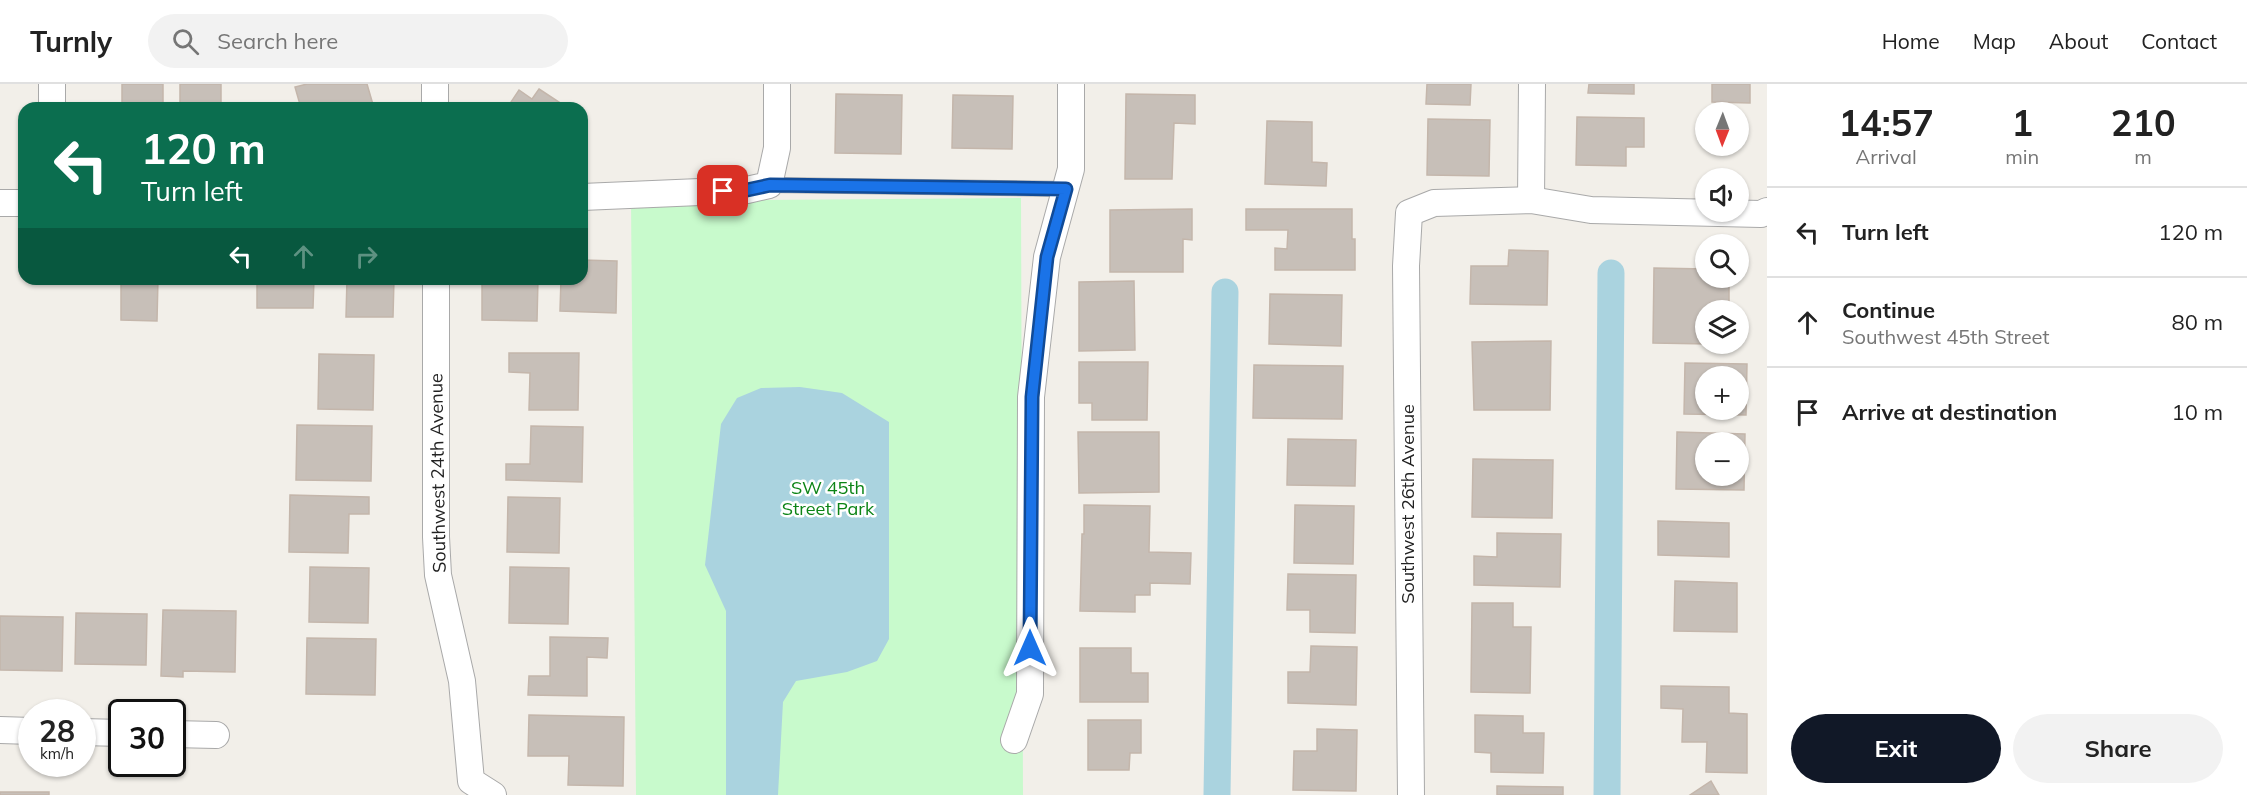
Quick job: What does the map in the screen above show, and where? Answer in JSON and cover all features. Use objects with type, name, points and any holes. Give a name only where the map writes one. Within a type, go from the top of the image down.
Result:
[{"type":"street","points":[[52,84],[52,102]]},
{"type":"street","points":[[435,84],[435,102]]},
{"type":"street","points":[[588,197],[747,190],[770,185],[777,148],[777,84]]},
{"type":"street","points":[[1014,740],[1030,694],[1032,397],[1047,257],[1071,170],[1071,84]]},
{"type":"street","points":[[1532,84],[1531,200],[1591,210],[1761,214],[1767,211]]},
{"type":"street","name":"Southwest 26th Avenue","points":[[1411,795],[1406,266],[1409,213],[1434,203],[1531,200]]},
{"type":"street","points":[[0,203],[18,203]]},
{"type":"street","name":"Southwest 24th Avenue","points":[[436,285],[438,575],[462,681],[471,781],[493,795]]},
{"type":"street","points":[[0,730],[18,731]]},
{"type":"street","points":[[186,734],[216,735]]},
{"type":"lane","points":[[770,185],[1066,189]]},
{"type":"green space","name":"SW 45th Street Park","points":[[1021,198],[1023,795],[636,795],[631,201]]},
{"type":"water","points":[[800,387],[842,393],[889,422],[889,639],[877,661],[847,672],[796,681],[783,702],[778,795],[726,795],[726,611],[705,565],[721,424],[737,398],[761,388]]},
{"type":"building","points":[[122,84],[163,84],[163,102],[122,102]]},
{"type":"building","points":[[180,84],[221,84],[221,102],[180,102]]},
{"type":"building","points":[[307,84],[367,84],[372,102],[299,102],[295,87]]},
{"type":"building","points":[[1427,84],[1471,84],[1470,105],[1426,104]]},
{"type":"building","points":[[1589,84],[1634,84],[1634,94],[1588,93]]},
{"type":"building","points":[[1712,84],[1750,84],[1750,103],[1712,102]]},
{"type":"building","points":[[539,89],[559,102],[511,102],[519,90],[532,99]]},
{"type":"building","points":[[836,94],[902,95],[901,154],[835,153]]},
{"type":"building","points":[[1126,94],[1195,95],[1195,124],[1174,123],[1172,179],[1125,179]]},
{"type":"building","points":[[953,95],[1013,96],[1012,149],[952,148]]},
{"type":"building","points":[[1577,117],[1644,118],[1644,147],[1626,147],[1626,166],[1576,165]]},
{"type":"building","points":[[1428,119],[1490,120],[1489,176],[1427,175]]},
{"type":"building","points":[[1267,121],[1312,122],[1312,162],[1327,163],[1326,186],[1265,184]]},
{"type":"building","points":[[1192,209],[1192,240],[1183,239],[1183,272],[1110,272],[1110,210]]},
{"type":"building","points":[[1246,209],[1352,209],[1355,270],[1275,270],[1275,248],[1287,249],[1288,230],[1246,230]]},
{"type":"building","points":[[1509,250],[1548,251],[1547,305],[1470,304],[1471,266],[1508,266]]},
{"type":"building","points":[[588,260],[617,261],[616,313],[560,311],[561,285],[588,285]]},
{"type":"building","points":[[1654,268],[1695,269],[1695,288],[1729,288],[1729,300],[1695,300],[1695,344],[1653,343]]},
{"type":"building","points":[[1134,281],[1135,350],[1079,351],[1079,282]]},
{"type":"building","points":[[121,285],[158,285],[157,321],[121,320]]},
{"type":"building","points":[[257,285],[314,285],[313,308],[257,308]]},
{"type":"building","points":[[347,285],[394,285],[393,317],[346,317]]},
{"type":"building","points":[[482,285],[538,285],[537,321],[482,320]]},
{"type":"building","points":[[1270,294],[1342,295],[1341,346],[1269,344]]},
{"type":"building","points":[[1551,341],[1550,410],[1474,410],[1472,342]]},
{"type":"building","points":[[509,353],[579,353],[578,410],[529,410],[530,373],[509,372]]},
{"type":"building","points":[[319,354],[374,355],[373,410],[318,409]]},
{"type":"building","points":[[1079,362],[1148,362],[1147,420],[1092,420],[1092,403],[1079,403]]},
{"type":"building","points":[[1685,363],[1747,364],[1747,366],[1695,366],[1695,414],[1684,414]]},
{"type":"building","points":[[1254,365],[1343,366],[1342,419],[1253,418]]},
{"type":"building","points":[[297,425],[372,426],[371,481],[296,480]]},
{"type":"building","points":[[531,426],[583,427],[582,482],[506,480],[506,464],[530,464]]},
{"type":"building","points":[[1078,432],[1159,432],[1159,492],[1079,493]]},
{"type":"building","points":[[1677,432],[1695,433],[1695,486],[1744,486],[1744,490],[1676,489]]},
{"type":"building","points":[[1288,439],[1356,440],[1355,486],[1287,485]]},
{"type":"building","points":[[1473,459],[1553,460],[1552,518],[1472,517]]},
{"type":"building","points":[[290,495],[369,497],[369,514],[349,514],[348,553],[289,552]]},
{"type":"building","points":[[508,497],[560,498],[559,553],[507,552]]},
{"type":"building","points":[[1084,505],[1150,506],[1149,552],[1191,553],[1190,584],[1150,583],[1150,595],[1135,595],[1135,612],[1080,611]]},
{"type":"building","points":[[1295,505],[1354,506],[1353,564],[1294,563]]},
{"type":"building","points":[[1658,521],[1729,523],[1729,557],[1658,555]]},
{"type":"building","points":[[1497,533],[1561,534],[1560,587],[1474,585],[1474,556],[1497,557]]},
{"type":"building","points":[[310,567],[369,568],[368,623],[309,622]]},
{"type":"building","points":[[510,567],[569,568],[568,624],[509,623]]},
{"type":"building","points":[[1288,574],[1356,575],[1355,633],[1310,632],[1310,610],[1287,610]]},
{"type":"building","points":[[1675,581],[1737,583],[1737,632],[1674,631]]},
{"type":"building","points":[[1472,603],[1513,603],[1513,627],[1531,627],[1530,693],[1471,692]]},
{"type":"building","points":[[163,610],[236,611],[235,672],[183,671],[183,677],[161,676]]},
{"type":"building","points":[[76,613],[147,614],[146,665],[75,664]]},
{"type":"building","points":[[0,616],[63,617],[62,671],[0,670]]},
{"type":"building","points":[[550,637],[608,638],[607,658],[587,657],[587,696],[528,695],[529,676],[550,676]]},
{"type":"building","points":[[307,638],[376,639],[375,695],[306,694]]},
{"type":"building","points":[[1311,646],[1357,647],[1356,705],[1288,703],[1288,672],[1310,672]]},
{"type":"building","points":[[1080,648],[1131,648],[1131,673],[1148,673],[1148,702],[1080,702]]},
{"type":"building","points":[[1661,686],[1729,687],[1729,713],[1747,714],[1747,773],[1706,772],[1707,742],[1682,742],[1683,709],[1661,708]]},
{"type":"building","points":[[529,715],[624,717],[623,786],[568,785],[569,756],[528,756]]},
{"type":"building","points":[[1475,715],[1523,716],[1523,733],[1544,733],[1543,773],[1491,772],[1491,753],[1475,752]]},
{"type":"building","points":[[1088,720],[1141,720],[1141,753],[1130,753],[1129,770],[1088,770]]},
{"type":"building","points":[[1317,729],[1357,730],[1356,791],[1293,790],[1294,751],[1317,751]]},
{"type":"building","points":[[1711,781],[1719,795],[1690,795]]},
{"type":"building","points":[[1497,786],[1563,787],[1563,795],[1497,795]]},
{"type":"building","points":[[0,792],[49,792],[49,795],[0,795]]},
{"type":"waterway","points":[[1607,795],[1611,273]]},
{"type":"waterway","points":[[1217,795],[1225,292]]},
{"type":"route","points":[[723,191],[747,190],[770,185],[1066,189],[1047,257],[1032,397],[1030,648]]}]
